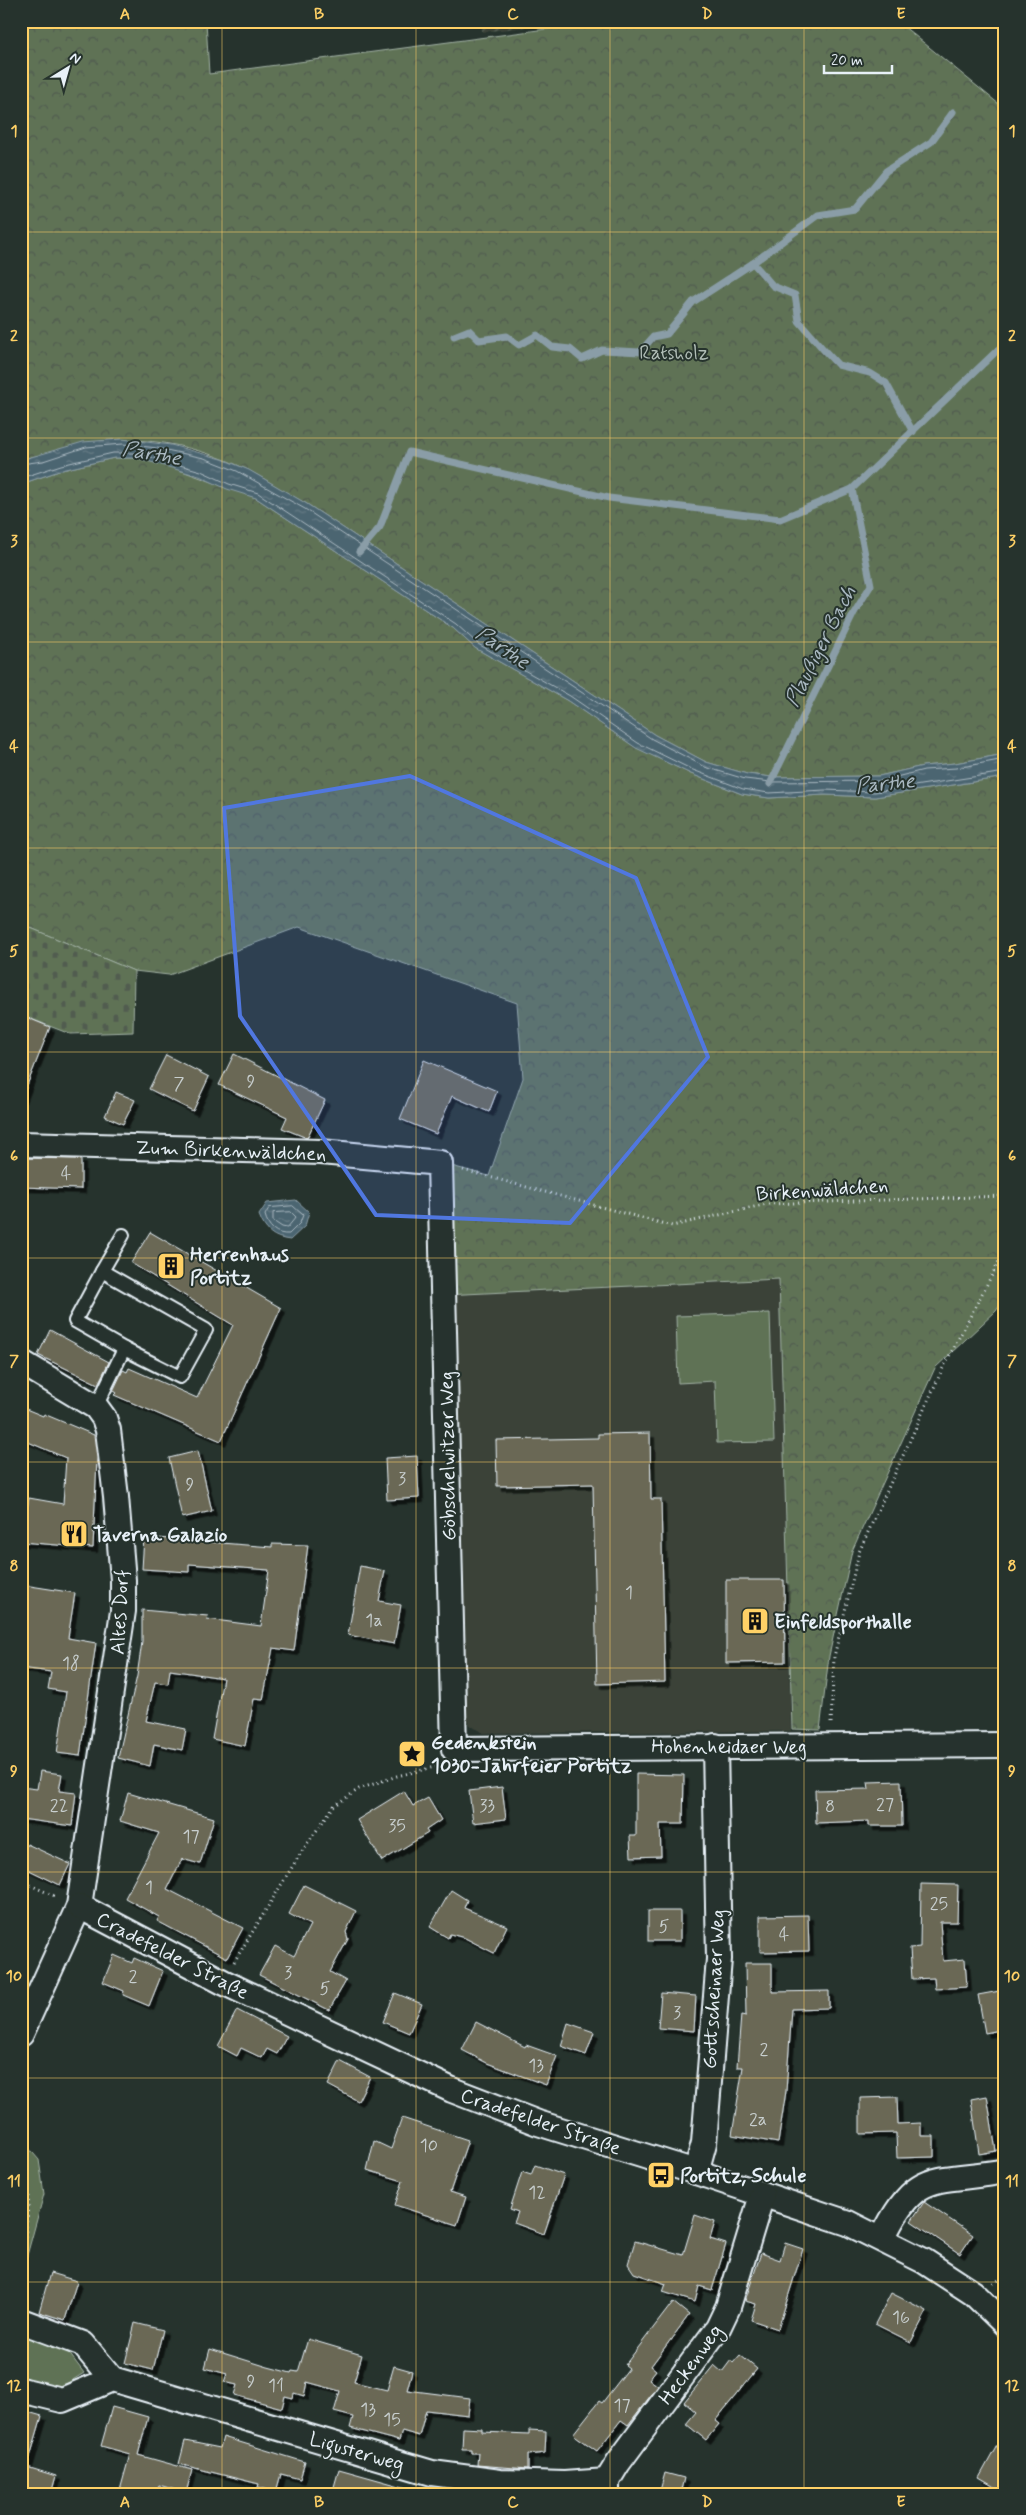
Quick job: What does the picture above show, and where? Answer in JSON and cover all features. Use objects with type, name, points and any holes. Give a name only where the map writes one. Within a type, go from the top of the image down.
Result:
[{"type":"street","name":"Zum Birkenwäldchen","points":[[21,1144],[321,1152],[440,1164]]},
{"type":"street","name":"Göbschelwitzer Weg","points":[[440,1164],[454,1749]]},
{"type":"street","points":[[21,1362],[96,1407]]},
{"type":"street","name":"Altes Dorf","points":[[21,2034],[79,1906],[123,1611],[117,1506],[108,1430],[104,1418],[96,1407]]},
{"type":"street","name":"Hohenheidaer Weg","points":[[454,1749],[1005,1745]]},
{"type":"street","name":"Gottscheinaer Weg","points":[[696,2172],[704,2143],[719,1959],[715,1746]]},
{"type":"street","name":"Cradefelder Straße","points":[[79,1906],[223,1982],[452,2090],[538,2123],[848,2222],[924,2261],[972,2293],[1005,2324]]},
{"type":"street","points":[[882,2239],[905,2199],[918,2187],[931,2181],[1005,2172]]},
{"type":"street","name":"Heckenweg","points":[[607,2487],[618,2463],[718,2328],[728,2307],[762,2195]]},
{"type":"street","points":[[21,2321],[84,2344],[112,2379],[62,2400],[21,2390]]},
{"type":"street","name":"Ligusterweg","points":[[112,2379],[432,2472],[500,2482],[607,2487]]},
{"type":"lane","points":[[102,1271],[206,1330],[180,1377],[124,1349],[76,1321],[102,1271],[123,1235]]},
{"type":"lane","points":[[96,1407],[124,1349]]},
{"type":"path","name":"Birkenwäldchen","points":[[440,1164],[672,1226],[767,1204],[1005,1196]]},
{"type":"path","points":[[830,1745],[834,1656],[859,1552],[942,1370],[1005,1250]]},
{"type":"path","points":[[223,1982],[297,1858],[334,1806],[359,1789],[397,1776],[440,1766],[454,1749]]},
{"type":"path","points":[[21,1881],[79,1906]]},
{"type":"path","points":[[21,2167],[29,2195],[21,2283]]},
{"type":"highlighted area","points":[[410,776],[636,878],[708,1057],[570,1223],[376,1215],[240,1016],[224,808]]},
{"type":"shaded area","points":[[481,21],[563,21],[563,23],[482,32]]},
{"type":"shaded area","points":[[449,1174],[779,1258],[791,1731],[483,1733],[470,1725],[463,1711]]},
{"type":"green space","name":"Ratsholz","points":[[21,21],[206,21],[209,74],[606,21],[897,21],[1005,109],[1005,754],[955,763],[923,766],[879,776],[772,777],[747,774],[706,762],[655,735],[307,504],[248,470],[226,460],[177,445],[127,440],[102,441],[78,445],[21,460]]},
{"type":"green space","points":[[114,458],[137,458],[160,463],[256,498],[453,628],[475,648],[568,701],[635,747],[691,774],[742,794],[769,798],[825,795],[875,797],[1005,777],[1005,1298],[996,1311],[935,1368],[852,1551],[829,1656],[820,1730],[792,1729],[779,1279],[444,1295],[440,1163],[489,1176],[523,1078],[517,1003],[299,927],[169,975],[134,971],[21,924],[21,484],[62,470]]},
{"type":"green space","points":[[21,924],[134,971],[133,1032],[70,1034],[21,1015]]},
{"type":"green space","points":[[770,1313],[774,1442],[717,1443],[715,1381],[678,1383],[676,1316]]},
{"type":"green space","points":[[21,2139],[39,2160],[44,2194],[21,2277]]},
{"type":"green space","points":[[21,2334],[66,2349],[84,2373],[58,2389],[21,2380]]},
{"type":"water","name":"Parthe","points":[[122,439],[171,445],[222,459],[249,470],[307,504],[655,735],[706,762],[747,774],[772,777],[879,776],[923,766],[955,763],[1005,754],[1005,777],[875,797],[825,795],[769,798],[742,794],[691,774],[636,748],[568,701],[475,648],[453,628],[256,498],[227,489],[199,476],[137,458],[114,458],[62,470],[21,484],[21,460],[83,442]]},
{"type":"water","points":[[296,1200],[309,1212],[305,1226],[290,1240],[279,1238],[270,1233],[259,1215],[267,1203]]},
{"type":"building","points":[[21,1015],[50,1027],[22,1098],[21,1098]]},
{"type":"building","points":[[234,1054],[325,1100],[307,1138],[282,1128],[287,1117],[219,1085]]},
{"type":"building","points":[[166,1055],[209,1077],[193,1111],[149,1089]]},
{"type":"building","points":[[424,1060],[497,1091],[489,1112],[452,1096],[436,1134],[400,1119]]},
{"type":"building","points":[[116,1092],[135,1100],[123,1124],[105,1116]]},
{"type":"building","points":[[21,1158],[81,1159],[81,1189],[21,1187]]},
{"type":"building","points":[[150,1232],[281,1308],[221,1441],[114,1395],[116,1393],[113,1391],[123,1370],[127,1372],[129,1368],[197,1398],[233,1325],[131,1263]]},
{"type":"building","points":[[50,1330],[109,1362],[98,1384],[38,1355]]},
{"type":"building","points":[[21,1407],[43,1416],[44,1414],[94,1435],[97,1458],[93,1548],[21,1542],[29,1498],[63,1504],[66,1458],[21,1439]]},
{"type":"building","points":[[650,1433],[651,1499],[661,1499],[665,1682],[597,1684],[593,1484],[497,1486],[496,1440],[598,1438],[598,1434]]},
{"type":"building","points":[[198,1451],[212,1511],[182,1518],[169,1458]]},
{"type":"building","points":[[417,1456],[419,1498],[387,1500],[385,1458]]},
{"type":"building","points":[[144,1537],[272,1547],[272,1544],[308,1545],[294,1651],[273,1648],[263,1700],[254,1699],[245,1746],[212,1739],[223,1678],[170,1670],[168,1684],[155,1682],[146,1721],[186,1729],[182,1750],[154,1744],[150,1766],[118,1758],[137,1676],[142,1642],[142,1610],[208,1616],[207,1619],[261,1626],[269,1570],[189,1564],[189,1572],[142,1569]]},
{"type":"building","points":[[360,1566],[385,1571],[379,1601],[401,1605],[394,1644],[348,1635]]},
{"type":"building","name":"Einfeldsporthalle","points":[[726,1580],[784,1580],[785,1662],[726,1663]]},
{"type":"building","points":[[24,1585],[75,1593],[68,1638],[96,1643],[80,1756],[57,1753],[66,1692],[48,1689],[51,1672],[21,1668],[21,1603]]},
{"type":"building","points":[[40,1771],[62,1774],[59,1791],[76,1793],[72,1826],[21,1819],[21,1787],[37,1789]]},
{"type":"building","points":[[636,1774],[684,1775],[683,1824],[660,1824],[661,1856],[631,1857],[630,1836],[636,1836]]},
{"type":"building","points":[[901,1781],[902,1826],[869,1826],[869,1821],[816,1823],[815,1790],[869,1789],[868,1782]]},
{"type":"building","points":[[502,1787],[506,1819],[473,1823],[469,1791]]},
{"type":"building","points":[[404,1791],[413,1806],[428,1798],[441,1820],[426,1830],[428,1833],[382,1861],[357,1820]]},
{"type":"building","points":[[128,1793],[214,1818],[200,1864],[182,1859],[167,1889],[243,1928],[227,1958],[157,1921],[159,1917],[125,1898],[159,1833],[120,1821]]},
{"type":"building","points":[[27,1844],[70,1864],[60,1885],[21,1866],[21,1857]]},
{"type":"building","points":[[921,1884],[958,1885],[957,1922],[940,1922],[943,1961],[965,1959],[967,1987],[935,1989],[934,1978],[912,1979],[910,1948],[920,1947]]},
{"type":"building","points":[[304,1885],[356,1911],[346,1932],[348,1939],[330,1972],[346,1981],[329,2010],[259,1975],[275,1946],[294,1956],[310,1925],[289,1914]]},
{"type":"building","points":[[451,1890],[467,1900],[464,1908],[507,1926],[494,1953],[465,1938],[450,1934],[448,1938],[430,1927]]},
{"type":"building","points":[[648,1911],[680,1911],[680,1941],[648,1941]]},
{"type":"building","points":[[808,1915],[809,1951],[760,1952],[760,1916]]},
{"type":"building","points":[[114,1955],[132,1963],[134,1958],[163,1971],[149,2006],[123,1995],[124,1991],[103,1982]]},
{"type":"building","points":[[745,1963],[772,1963],[772,1992],[829,1991],[829,2008],[792,2009],[786,2091],[778,2143],[732,2135],[743,2067],[737,2067],[741,2015],[746,2016]]},
{"type":"building","points":[[1005,1990],[1005,2029],[985,2033],[978,1995]]},
{"type":"building","points":[[395,1993],[422,2004],[409,2033],[383,2022]]},
{"type":"building","points":[[661,1993],[696,1996],[694,2031],[658,2028]]},
{"type":"building","points":[[237,2010],[287,2036],[277,2054],[267,2049],[262,2058],[241,2048],[237,2056],[218,2046]]},
{"type":"building","points":[[476,2022],[525,2047],[526,2045],[557,2056],[546,2085],[487,2063],[462,2050]]},
{"type":"building","points":[[568,2023],[594,2032],[586,2055],[561,2046]]},
{"type":"building","points":[[340,2061],[370,2077],[358,2101],[328,2085]]},
{"type":"building","points":[[987,2096],[996,2151],[979,2154],[971,2099]]},
{"type":"building","points":[[897,2097],[898,2124],[921,2123],[921,2136],[934,2136],[934,2157],[897,2158],[896,2133],[860,2134],[860,2098]]},
{"type":"building","points":[[402,2118],[468,2140],[450,2192],[466,2197],[457,2225],[395,2205],[403,2181],[367,2170],[374,2141],[391,2149]]},
{"type":"building","points":[[535,2165],[564,2175],[544,2234],[514,2223],[518,2212],[510,2209],[522,2172],[531,2175]]},
{"type":"building","points":[[924,2202],[973,2235],[960,2254],[911,2221]]},
{"type":"building","points":[[695,2215],[715,2222],[710,2239],[726,2244],[712,2290],[699,2286],[695,2302],[663,2292],[666,2284],[634,2273],[628,2264],[635,2241],[683,2255]]},
{"type":"building","points":[[785,2243],[803,2249],[778,2329],[751,2320],[756,2304],[745,2301],[761,2253],[780,2260]]},
{"type":"building","points":[[50,2273],[77,2281],[65,2320],[39,2312]]},
{"type":"building","points":[[891,2293],[927,2311],[911,2342],[875,2324]]},
{"type":"building","points":[[673,2302],[689,2315],[651,2366],[656,2370],[649,2379],[658,2386],[628,2425],[621,2420],[597,2451],[573,2434],[599,2401],[602,2403],[629,2368],[625,2365]]},
{"type":"building","points":[[135,2323],[163,2330],[153,2370],[125,2363]]},
{"type":"building","points":[[308,2339],[362,2355],[354,2382],[387,2390],[394,2366],[412,2371],[407,2390],[470,2398],[468,2415],[426,2410],[419,2436],[402,2431],[399,2441],[350,2428],[353,2417],[334,2412],[340,2391],[307,2382],[304,2396],[294,2393],[293,2398],[285,2396],[282,2408],[234,2395],[237,2385],[224,2382],[227,2374],[205,2368],[210,2349],[268,2367],[291,2373],[292,2371],[298,2372]]},
{"type":"building","points":[[740,2355],[757,2369],[715,2421],[719,2424],[706,2440],[686,2424],[696,2412],[684,2402],[714,2365],[722,2372],[731,2360],[733,2363]]},
{"type":"building","points":[[112,2407],[148,2417],[138,2455],[192,2470],[186,2493],[159,2485],[156,2494],[119,2494],[130,2454],[101,2446]]},
{"type":"building","points":[[21,2410],[42,2416],[27,2467],[56,2476],[51,2494],[21,2494]]},
{"type":"building","points":[[463,2428],[482,2429],[482,2432],[529,2434],[529,2430],[546,2431],[545,2453],[528,2455],[528,2469],[477,2465],[478,2453],[471,2453],[471,2449],[462,2449]]},
{"type":"building","points":[[1005,2431],[1005,2493],[979,2478]]},
{"type":"building","points":[[223,2437],[305,2462],[300,2479],[281,2474],[276,2492],[258,2487],[259,2484],[179,2464],[185,2441],[220,2448]]},
{"type":"building","points":[[339,2469],[407,2488],[407,2494],[332,2494]]},
{"type":"building","points":[[665,2473],[684,2478],[680,2494],[659,2494]]},
{"type":"waterway","points":[[913,432],[886,383],[870,373],[838,365],[799,321],[795,295],[773,286],[753,263],[818,215],[855,209],[886,171],[931,142],[953,112]]},
{"type":"waterway","points":[[454,336],[469,330],[479,340],[507,336],[519,345],[537,335],[552,347],[570,349],[582,359],[602,350],[640,352],[653,337],[667,334],[693,302],[753,263]]},
{"type":"waterway","name":"Plaußiger Bach","points":[[770,784],[854,613],[871,585],[852,489],[1005,343]]},
{"type":"waterway","points":[[359,552],[380,527],[409,452],[609,498],[780,519],[852,489]]},
{"type":"place","name":"Herrenhaus Portitz","points":[[171,1266]]},
{"type":"place","name":"Taverna Galazio","points":[[74,1534]]},
{"type":"place","name":"Einfeldsporthalle","points":[[755,1621]]},
{"type":"place","name":"Gedenkstein 1030-Jahrfeier Portitz","points":[[412,1754]]},
{"type":"place","name":"Portitz, Schule","points":[[661,2175]]}]
